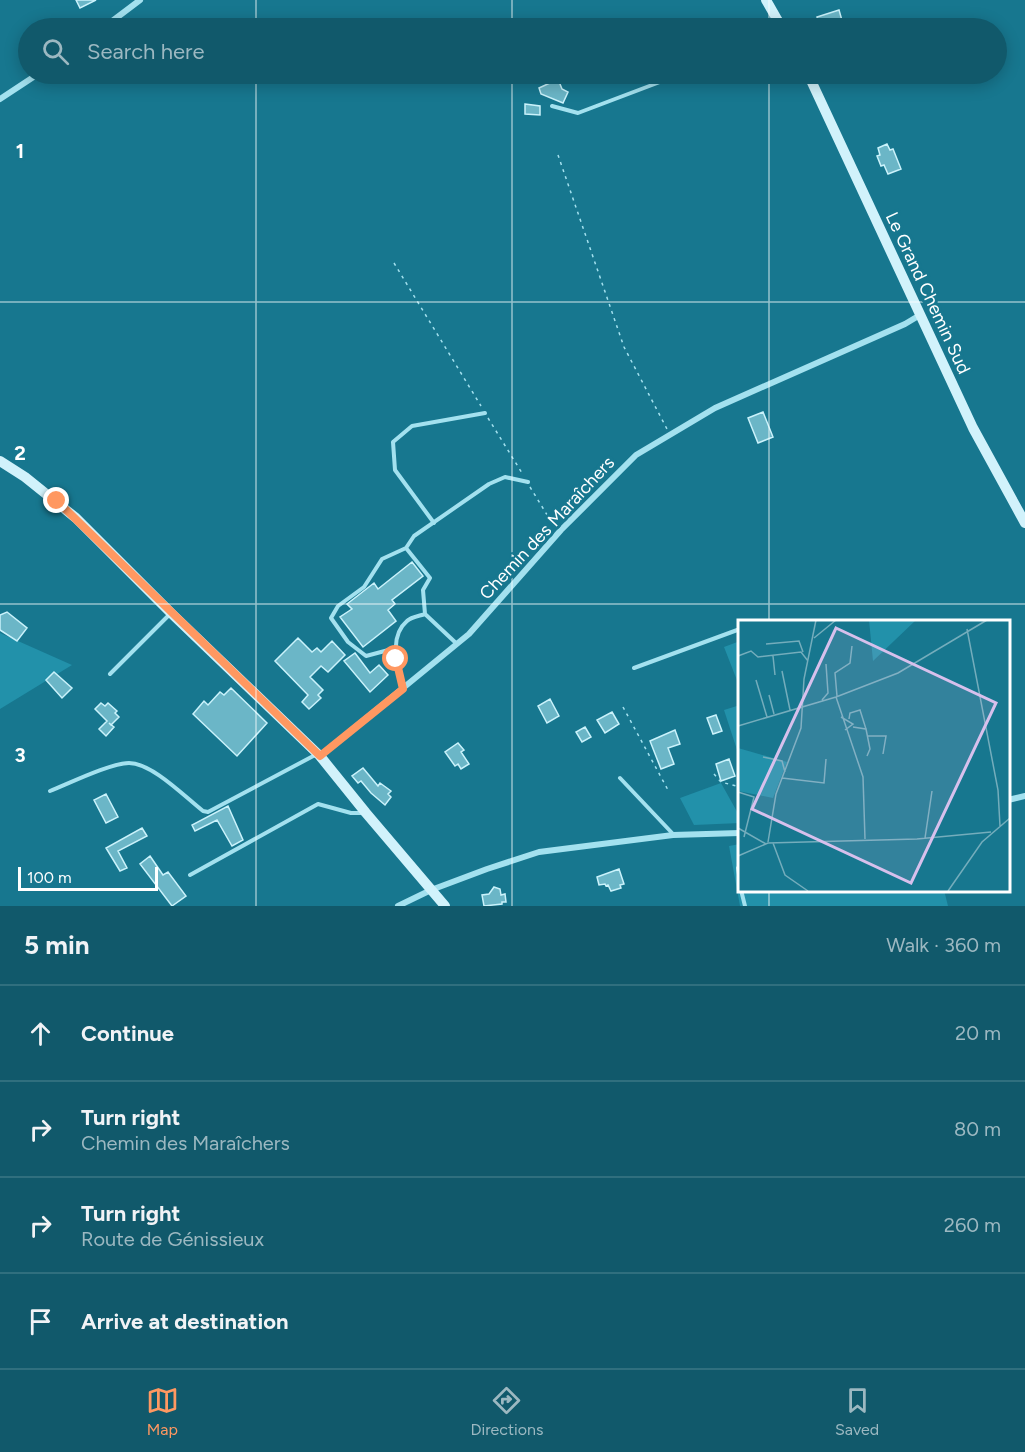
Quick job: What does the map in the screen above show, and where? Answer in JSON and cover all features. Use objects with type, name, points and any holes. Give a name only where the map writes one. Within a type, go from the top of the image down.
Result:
[{"type":"street","points":[[116,18],[140,0]]},
{"type":"street","points":[[766,0],[776,18]]},
{"type":"street","points":[[0,99],[23,84]]},
{"type":"street","name":"Le Grand Chemin Sud","points":[[813,84],[973,428],[1025,523]]},
{"type":"street","name":"Chemin des Maraîchers","points":[[319,755],[469,634],[561,530],[636,455],[715,408],[905,324],[920,315]]},
{"type":"street","points":[[0,461],[25,477],[63,507],[319,755],[445,906]]},
{"type":"street","points":[[1010,800],[1025,796]]},
{"type":"street","points":[[398,906],[431,890],[539,852],[673,835],[738,832]]},
{"type":"lane","points":[[552,106],[578,113],[655,84]]},
{"type":"lane","points":[[434,523],[395,470],[393,442],[412,426],[485,413]]},
{"type":"lane","points":[[396,648],[366,656],[348,642],[331,618],[338,606],[364,587],[382,560],[406,548],[414,536],[489,484],[506,477],[528,482]]},
{"type":"lane","points":[[406,548],[430,578],[423,590],[425,614],[457,644]]},
{"type":"lane","points":[[110,674],[171,613]]},
{"type":"lane","points":[[403,689],[396,635],[408,620],[425,614]]},
{"type":"lane","points":[[634,668],[738,630]]},
{"type":"lane","points":[[50,790],[110,766],[131,763],[141,765],[161,777],[203,811],[208,812],[319,755]]},
{"type":"lane","points":[[620,778],[673,835]]},
{"type":"lane","points":[[190,875],[318,804],[351,813],[366,813]]},
{"type":"lane","points":[[741,891],[745,906]]},
{"type":"path","points":[[558,155],[624,347],[670,435]]},
{"type":"path","points":[[394,263],[549,518],[561,530]]},
{"type":"path","points":[[623,707],[668,790]]},
{"type":"path","points":[[714,774],[721,782],[738,786]]},
{"type":"shaded area","points":[[0,633],[72,665],[0,709]]},
{"type":"shaded area","points":[[738,642],[738,683],[724,647]]},
{"type":"shaded area","points":[[738,706],[738,753],[724,710]]},
{"type":"shaded area","points":[[721,783],[738,813],[738,823],[694,825],[680,798]]},
{"type":"shaded area","points":[[738,844],[738,891],[944,891],[948,906],[740,906],[729,846]]},
{"type":"building","points":[[76,0],[96,0],[80,8]]},
{"type":"building","points":[[839,10],[841,18],[817,18]]},
{"type":"building","points":[[548,84],[560,84],[562,89],[568,92],[563,103],[541,94],[539,88]]},
{"type":"building","points":[[525,104],[540,106],[540,115],[525,114]]},
{"type":"building","points":[[887,144],[890,150],[893,149],[901,169],[888,174],[884,165],[881,166],[877,156],[880,155],[878,148]]},
{"type":"building","points":[[763,412],[773,437],[758,443],[748,418]]},
{"type":"building","points":[[412,562],[423,576],[392,600],[395,604],[388,610],[396,621],[363,647],[340,617],[352,609],[347,604],[374,583],[378,589]]},
{"type":"building","points":[[7,612],[27,628],[17,641],[0,630],[0,615]]},
{"type":"building","points":[[298,638],[312,652],[317,648],[321,652],[332,641],[345,655],[328,672],[321,666],[310,677],[323,690],[318,695],[321,698],[309,709],[302,702],[308,695],[275,661]]},
{"type":"building","points":[[355,653],[370,673],[379,665],[388,675],[370,692],[344,661]]},
{"type":"building","points":[[54,672],[72,688],[62,698],[46,680]]},
{"type":"building","points":[[231,688],[267,723],[237,756],[193,714],[204,701],[208,705],[220,692],[224,695]]},
{"type":"building","points":[[550,699],[559,716],[547,723],[538,706]]},
{"type":"building","points":[[101,703],[105,706],[108,703],[117,711],[115,713],[119,717],[111,725],[114,727],[106,736],[99,729],[107,721],[95,709]]},
{"type":"building","points":[[612,712],[619,724],[605,733],[597,720]]},
{"type":"building","points":[[716,715],[722,731],[713,734],[707,718]]},
{"type":"building","points":[[585,727],[591,737],[582,742],[576,732]]},
{"type":"building","points":[[675,730],[680,744],[668,748],[674,764],[661,769],[650,741]]},
{"type":"building","points":[[458,743],[464,750],[461,752],[469,764],[461,769],[458,764],[455,766],[445,752]]},
{"type":"building","points":[[729,759],[735,776],[721,781],[716,764]]},
{"type":"building","points":[[363,768],[378,786],[380,783],[391,791],[388,794],[391,797],[385,805],[361,781],[358,783],[352,776]]},
{"type":"building","points":[[106,794],[118,817],[106,823],[94,800]]},
{"type":"building","points":[[228,806],[243,840],[232,846],[217,820],[195,831],[192,825]]},
{"type":"building","points":[[142,828],[147,836],[118,851],[127,868],[120,871],[106,848]]},
{"type":"building","points":[[150,856],[163,875],[168,872],[186,896],[172,906],[140,864]]},
{"type":"building","points":[[619,869],[624,884],[620,885],[621,888],[611,891],[608,885],[599,885],[597,877]]},
{"type":"building","points":[[494,887],[500,889],[501,895],[505,894],[506,902],[484,906],[482,895],[489,894]]},
{"type":"route","points":[[57,501],[320,756],[403,689],[396,659]]}]
